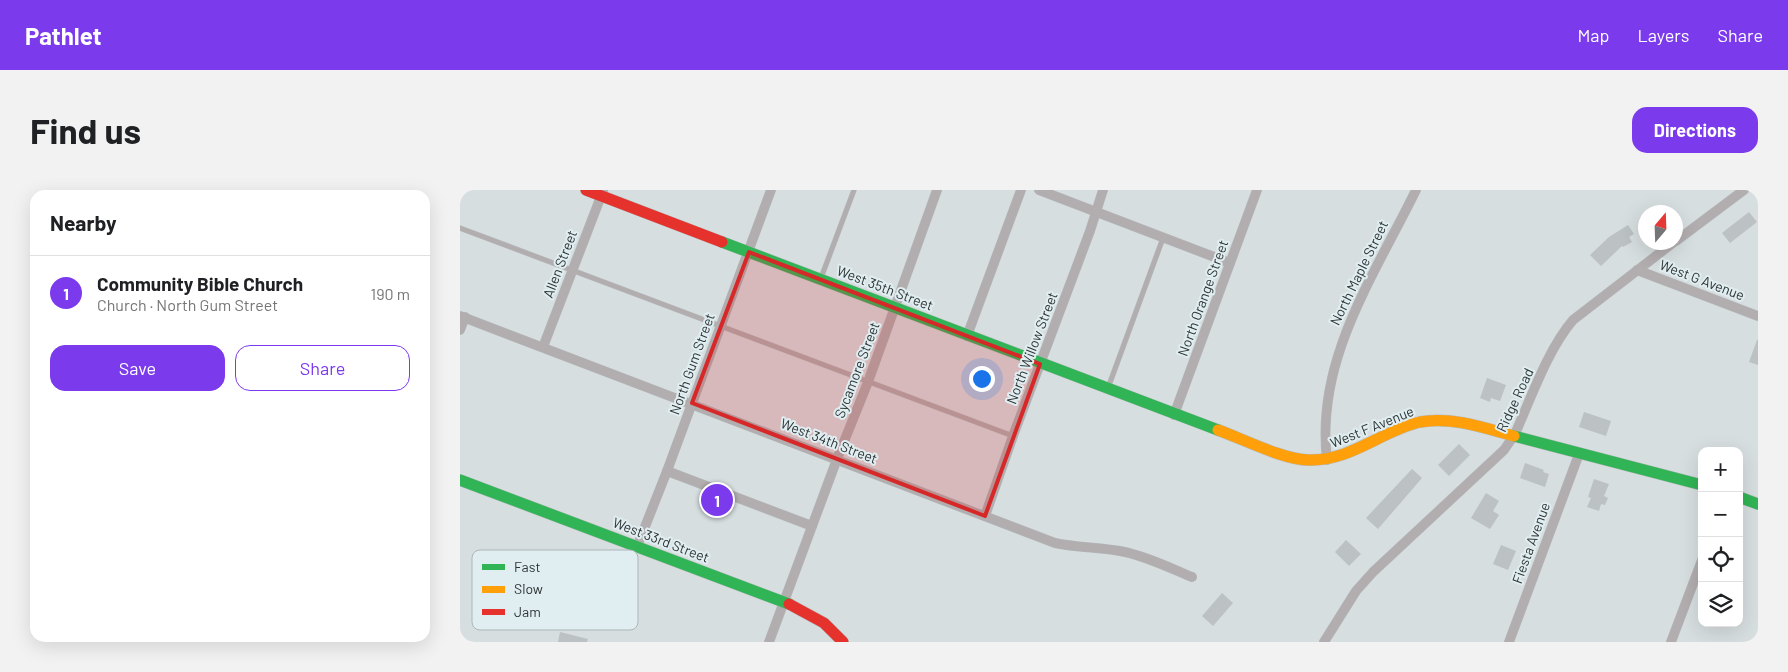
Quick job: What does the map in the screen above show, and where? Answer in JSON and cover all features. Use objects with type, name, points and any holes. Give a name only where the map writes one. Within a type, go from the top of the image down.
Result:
[{"type":"street","name":"West 35th Street","points":[[586,190],[602,193],[749,252],[1174,415]]},
{"type":"street","name":"North Gum Street","points":[[637,547],[771,190]]},
{"type":"street","name":"Sycamore Street","points":[[769,642],[837,459],[868,382],[936,190]]},
{"type":"street","points":[[967,336],[1021,190]]},
{"type":"street","points":[[1039,190],[1096,210],[1230,263]]},
{"type":"street","name":"North Willow Street","points":[[985,516],[1090,231],[1103,190]]},
{"type":"street","name":"North Orange Street","points":[[1174,415],[1258,190]]},
{"type":"street","name":"North Maple Street","points":[[1327,460],[1325,443],[1328,406],[1338,356],[1348,324],[1416,190]]},
{"type":"street","name":"Ridge Road","points":[[1683,236],[1744,190]]},
{"type":"street","name":"Allen Street","points":[[543,347],[602,193]]},
{"type":"street","name":"Ridge Road","points":[[1324,642],[1343,610],[1363,582],[1504,450],[1513,436],[1552,352],[1566,328],[1587,308],[1664,250]]},
{"type":"street","name":"West G Avenue","points":[[1637,270],[1758,316]]},
{"type":"street","points":[[460,330],[462,316]]},
{"type":"street","name":"West 34th Street","points":[[462,316],[1055,544],[1124,552],[1146,558],[1192,576]]},
{"type":"street","name":"West F Avenue","points":[[1174,415],[1294,459],[1309,462],[1327,460],[1352,453],[1408,425],[1429,421],[1475,426],[1698,484]]},
{"type":"street","name":"Fiesta Avenue","points":[[1509,642],[1578,454]]},
{"type":"street","points":[[667,471],[812,526]]},
{"type":"street","name":"West 33rd Street","points":[[460,480],[785,602],[820,619],[843,642]]},
{"type":"street","points":[[1743,498],[1758,504]]},
{"type":"street","points":[[1672,642],[1698,571]]},
{"type":"lane","points":[[820,279],[854,190]]},
{"type":"lane","points":[[460,228],[1014,436]]},
{"type":"lane","points":[[1108,390],[1163,238]]},
{"type":"highlighted area","points":[[749,252],[1040,364],[985,516],[692,403]]},
{"type":"building","points":[[1749,212],[1757,222],[1730,243],[1722,233]]},
{"type":"building","points":[[1628,225],[1634,234],[1629,237],[1632,242],[1622,246],[1601,266],[1590,255],[1609,237]]},
{"type":"building","points":[[1758,340],[1758,365],[1749,362]]},
{"type":"building","points":[[1487,378],[1506,385],[1500,401],[1491,398],[1490,402],[1480,398]]},
{"type":"building","points":[[1584,412],[1611,421],[1606,436],[1579,427]]},
{"type":"building","points":[[1459,444],[1470,455],[1449,476],[1438,465]]},
{"type":"building","points":[[1525,463],[1544,470],[1543,472],[1549,474],[1545,487],[1520,478]]},
{"type":"building","points":[[1412,469],[1422,478],[1378,529],[1366,518]]},
{"type":"building","points":[[1594,479],[1609,484],[1604,496],[1608,498],[1605,505],[1601,504],[1599,511],[1587,507],[1591,498],[1588,497]]},
{"type":"building","points":[[1486,493],[1499,501],[1493,511],[1499,515],[1490,529],[1471,518]]},
{"type":"building","points":[[1346,540],[1361,554],[1349,566],[1335,552]]},
{"type":"building","points":[[1501,545],[1516,551],[1508,570],[1493,564]]},
{"type":"building","points":[[1222,593],[1233,603],[1213,626],[1202,616]]},
{"type":"building","points":[[560,632],[588,639],[587,642],[558,642]]},
{"type":"traffic: fast","points":[[722,242],[1218,430]]},
{"type":"traffic: fast","points":[[1514,436],[1698,484]]},
{"type":"traffic: fast","points":[[460,480],[789,604]]},
{"type":"traffic: fast","points":[[1743,498],[1758,504]]},
{"type":"traffic: slow","points":[[1218,430],[1288,457],[1309,460],[1339,456],[1406,426],[1420,422],[1456,422],[1480,426],[1514,436]]},
{"type":"traffic: jam","points":[[586,190],[722,242]]},
{"type":"traffic: jam","points":[[789,604],[824,623],[843,642]]},
{"type":"place","name":"Community Bible Church","points":[[717,500]]}]
